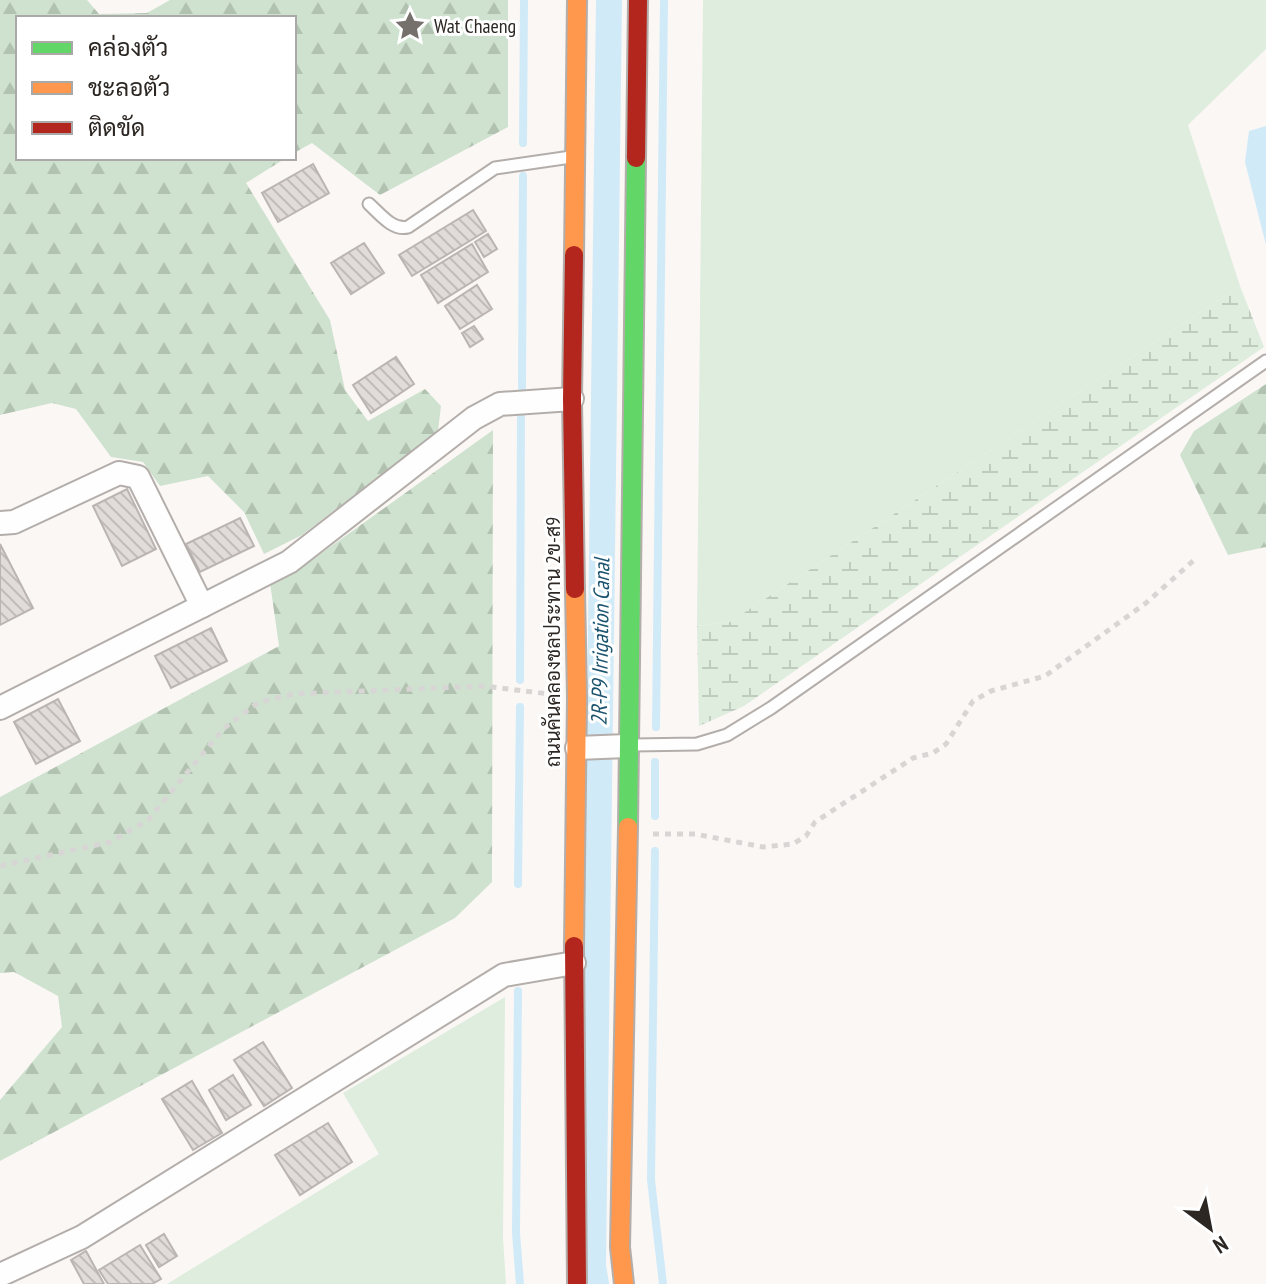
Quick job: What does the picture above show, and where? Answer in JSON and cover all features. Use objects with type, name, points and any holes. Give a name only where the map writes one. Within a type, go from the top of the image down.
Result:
[{"type":"street","name":"ถนนคันคลองชลประทาน 2ข-ส9","points":[[577,0],[572,399],[577,698],[584,747],[574,963],[577,1284]]},
{"type":"street","points":[[624,1284],[620,1247],[638,0]]},
{"type":"street","points":[[0,708],[289,562],[474,418],[500,404],[572,399]]},
{"type":"street","points":[[0,523],[14,522],[119,473],[138,477],[202,606]]},
{"type":"street","points":[[584,747],[628,746]]},
{"type":"street","points":[[0,1275],[82,1237],[504,975],[574,963]]},
{"type":"lane","points":[[369,204],[395,226],[408,227],[495,168],[575,157]]},
{"type":"lane","points":[[628,746],[697,744],[727,735],[784,699],[1266,361]]},
{"type":"path","points":[[628,833],[695,834],[763,847],[793,844],[806,836],[815,822],[913,758],[933,753],[946,744],[973,701],[991,691],[1045,676],[1146,603],[1194,560]]},
{"type":"path","points":[[0,866],[110,842],[148,820],[224,728],[259,702],[294,694],[485,686],[577,698]]},
{"type":"green space","points":[[0,0],[87,0],[99,14],[147,13],[170,0],[508,0],[508,127],[380,195],[312,143],[296,152],[296,16],[16,16],[16,160],[283,160],[246,183],[330,320],[345,390],[368,421],[425,389],[441,406],[438,431],[302,535],[264,554],[244,512],[208,476],[160,486],[143,462],[111,457],[76,409],[52,403],[0,415]]},
{"type":"green space","points":[[703,0],[1266,0],[1266,49],[1188,125],[1240,286],[730,622],[697,626]]},
{"type":"green space","points":[[1240,286],[1264,347],[744,706],[699,726],[697,626],[730,622]]},
{"type":"green space","points":[[1266,384],[1266,547],[1228,555],[1180,455],[1194,431]]},
{"type":"green space","points":[[493,430],[492,882],[455,918],[0,1161],[0,1100],[62,1027],[58,996],[14,972],[0,973],[0,797],[279,646],[270,583],[298,570]]},
{"type":"green space","points":[[505,997],[503,1238],[506,1284],[167,1284],[379,1154],[343,1093]]},
{"type":"water","points":[[1266,126],[1266,245],[1245,162],[1249,131]]},
{"type":"building","points":[[313,164],[329,193],[278,222],[262,193]]},
{"type":"building","points":[[473,210],[486,231],[412,276],[399,255]]},
{"type":"building","points":[[488,234],[497,249],[484,257],[475,242]]},
{"type":"building","points":[[364,243],[384,273],[351,294],[331,263]]},
{"type":"building","points":[[472,244],[488,272],[438,303],[421,275]]},
{"type":"building","points":[[477,285],[492,309],[460,329],[445,306]]},
{"type":"building","points":[[474,326],[483,339],[470,347],[462,333]]},
{"type":"building","points":[[396,357],[414,384],[371,413],[353,385]]},
{"type":"building","points":[[127,489],[156,549],[122,566],[93,506]]},
{"type":"building","points":[[240,518],[254,546],[200,572],[186,544]]},
{"type":"building","points":[[0,544],[33,608],[0,625]]},
{"type":"building","points":[[211,628],[227,661],[171,688],[155,656]]},
{"type":"building","points":[[58,699],[80,741],[36,764],[14,722]]},
{"type":"building","points":[[263,1042],[292,1088],[264,1106],[234,1060]]},
{"type":"building","points":[[233,1075],[251,1105],[226,1120],[209,1090]]},
{"type":"building","points":[[192,1081],[222,1133],[193,1150],[162,1099]]},
{"type":"building","points":[[328,1123],[352,1162],[300,1195],[275,1155]]},
{"type":"building","points":[[164,1234],[177,1256],[159,1267],[146,1245]]},
{"type":"building","points":[[140,1245],[161,1279],[152,1284],[108,1284],[99,1270]]},
{"type":"building","points":[[86,1251],[104,1284],[84,1284],[71,1260]]},
{"type":"waterway","points":[[523,143],[524,0]]},
{"type":"waterway","name":"2R-P9 Irrigation Canal","points":[[596,1284],[593,1266],[609,0]]},
{"type":"waterway","points":[[656,727],[664,0]]},
{"type":"waterway","points":[[522,387],[523,176]]},
{"type":"waterway","points":[[520,680],[521,412]]},
{"type":"waterway","points":[[518,884],[520,707]]},
{"type":"waterway","points":[[655,762],[655,816]]},
{"type":"waterway","points":[[655,851],[651,1180],[663,1284]]},
{"type":"waterway","points":[[518,991],[516,1233],[520,1284]]},
{"type":"traffic: fast","points":[[628,827],[636,158]]},
{"type":"traffic: slow","points":[[574,255],[577,0]]},
{"type":"traffic: slow","points":[[574,946],[575,589]]},
{"type":"traffic: slow","points":[[624,1284],[620,1247],[628,827]]},
{"type":"traffic: jam","points":[[636,158],[638,0]]},
{"type":"traffic: jam","points":[[574,255],[572,399],[575,589]]},
{"type":"traffic: jam","points":[[574,946],[577,1284]]},
{"type":"place","name":"Wat Chaeng","points":[[410,26]]}]
